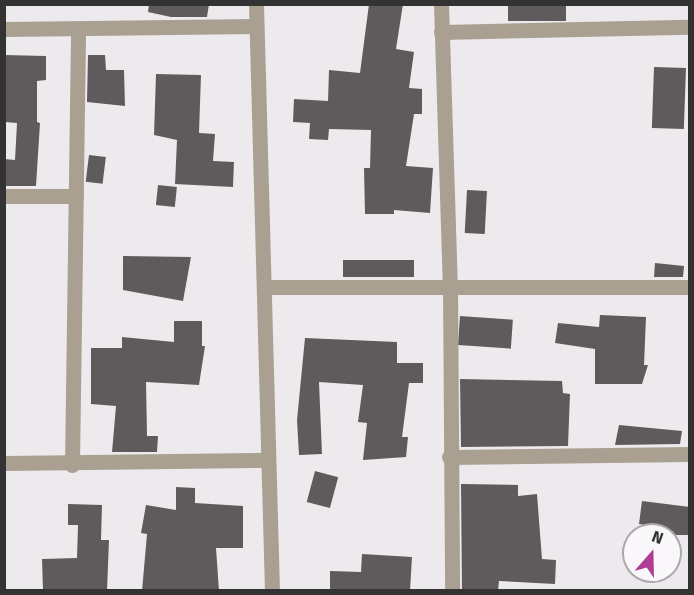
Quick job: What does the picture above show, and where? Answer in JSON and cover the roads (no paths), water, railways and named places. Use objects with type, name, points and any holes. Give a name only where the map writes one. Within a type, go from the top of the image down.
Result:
[{"type":"street","points":[[256,4],[266,287],[267,460],[272,591]]},
{"type":"street","points":[[441,4],[450,285],[449,457],[452,591]]},
{"type":"street","points":[[4,29],[256,26]]},
{"type":"street","points":[[441,32],[690,27]]},
{"type":"street","points":[[72,465],[78,29]]},
{"type":"street","points":[[4,196],[76,196]]},
{"type":"street","points":[[266,287],[450,285],[690,287]]},
{"type":"street","points":[[449,457],[690,454]]},
{"type":"street","points":[[4,463],[72,465],[267,460]]}]
